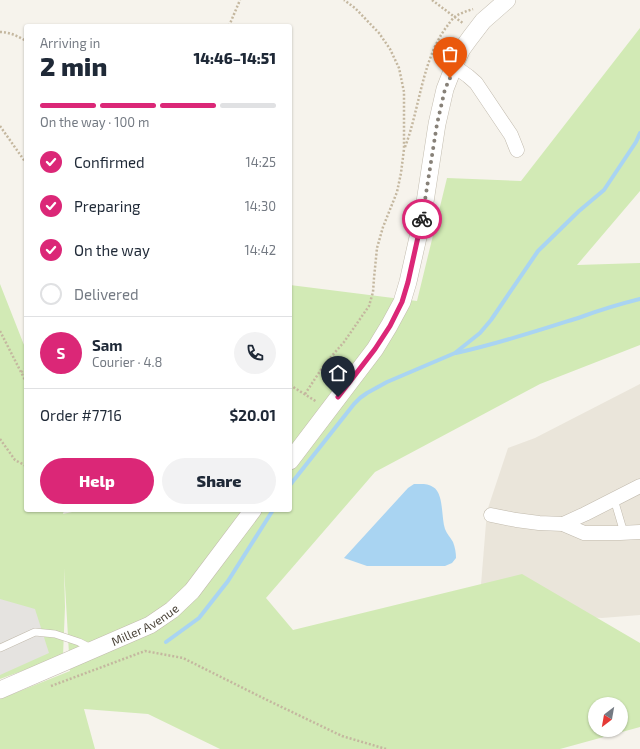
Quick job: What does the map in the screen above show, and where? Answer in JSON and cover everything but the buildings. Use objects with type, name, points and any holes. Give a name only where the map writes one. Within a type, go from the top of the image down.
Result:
[{"type":"street","points":[[292,458],[375,349],[390,326],[402,302],[423,214],[437,124],[445,89],[462,49],[483,21],[507,0]]},
{"type":"street","points":[[454,66],[476,83],[511,135],[517,150]]},
{"type":"street","points":[[563,524],[640,486]]},
{"type":"street","name":"Miller Avenue","points":[[0,690],[150,625],[172,610],[192,591],[251,512]]},
{"type":"street","points":[[491,515],[539,523],[563,524],[584,533],[640,532]]},
{"type":"lane","points":[[614,499],[624,533]]},
{"type":"lane","points":[[0,648],[36,632],[55,634],[79,642],[94,650]]},
{"type":"path","points":[[230,24],[240,0]]},
{"type":"path","points":[[305,394],[324,365],[344,342],[369,306],[373,292],[377,248],[383,227],[397,192],[404,149],[404,92],[399,68],[390,49],[379,33],[355,8],[344,0]]},
{"type":"path","points":[[432,0],[455,16],[474,32]]},
{"type":"path","points":[[404,149],[411,132],[426,72],[436,45],[444,30],[455,16],[479,6]]},
{"type":"path","points":[[0,32],[5,32],[24,40]]},
{"type":"path","points":[[0,126],[24,160]]},
{"type":"path","points":[[0,331],[24,378]]},
{"type":"path","points":[[292,386],[329,409]]},
{"type":"path","points":[[0,440],[15,460],[24,465]]},
{"type":"path","points":[[46,688],[145,651],[183,658],[342,736],[386,749]]},
{"type":"shaded area","points":[[640,384],[640,615],[602,618],[538,614],[480,597],[487,511],[508,448],[535,438]]},
{"type":"shaded area","points":[[0,599],[35,609],[49,653],[0,675]]},
{"type":"green space","points":[[640,28],[640,191],[577,265],[640,263],[640,345],[540,384],[375,472],[266,598],[293,630],[522,574],[640,643],[640,727],[628,730],[628,697],[588,697],[588,737],[604,737],[560,749],[220,749],[148,714],[84,709],[95,749],[0,749],[0,699],[70,671],[64,568],[65,607],[63,656],[0,679],[0,284],[24,345],[24,512],[64,512],[63,514],[72,512],[292,512],[292,285],[417,301],[447,178],[521,181]]},
{"type":"water","points":[[414,484],[429,485],[437,490],[439,494],[445,529],[453,542],[455,550],[456,558],[452,563],[445,566],[367,566],[344,558],[408,488]]},
{"type":"waterway","points":[[292,482],[360,398],[387,382],[455,353],[480,333],[491,320],[538,251],[579,211],[604,190],[636,142],[640,133]]},
{"type":"waterway","points":[[456,353],[519,336],[640,299]]},
{"type":"waterway","points":[[166,642],[199,618],[228,581],[272,512]]},
{"type":"way so far","points":[[422,219],[437,124],[445,89],[450,78]]},
{"type":"route","points":[[338,397],[375,349],[390,326],[402,302],[422,219]]}]
